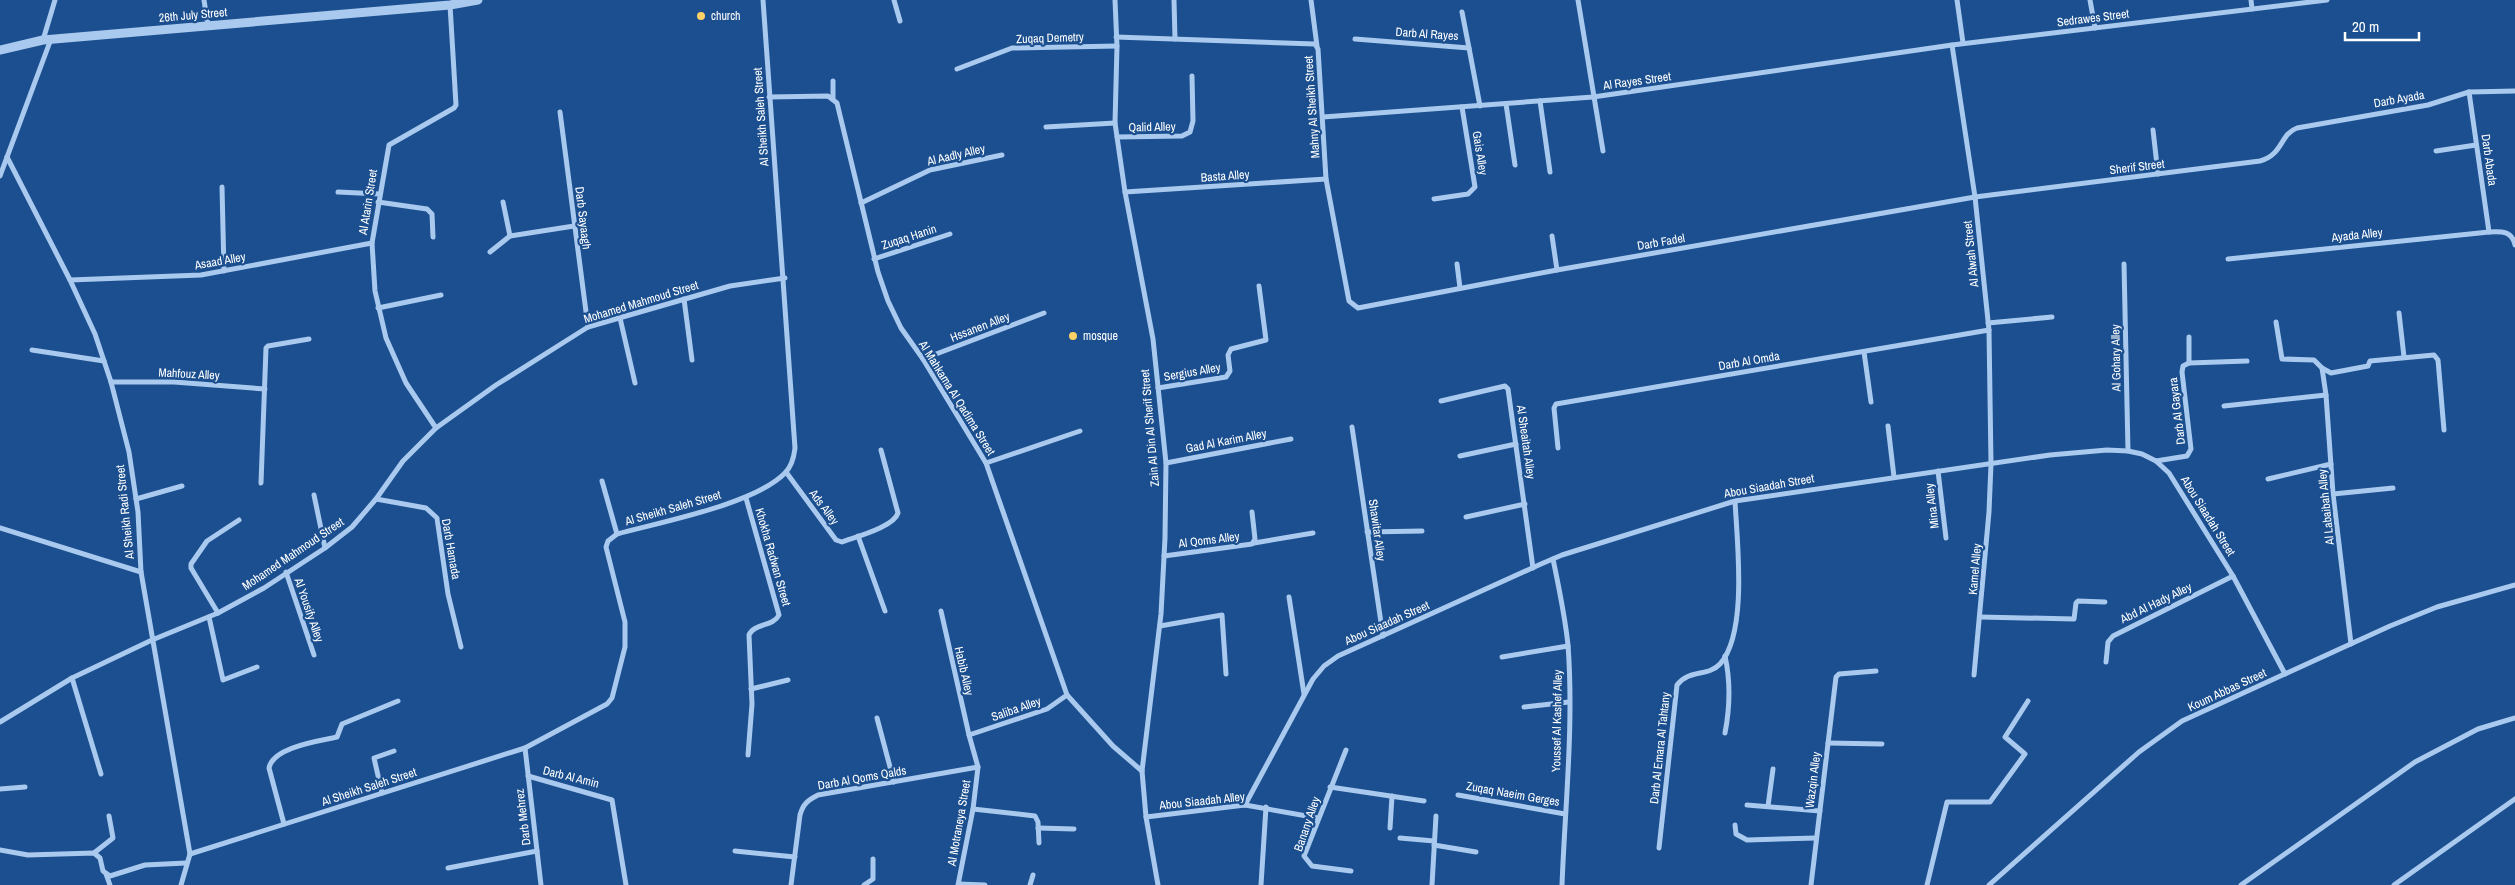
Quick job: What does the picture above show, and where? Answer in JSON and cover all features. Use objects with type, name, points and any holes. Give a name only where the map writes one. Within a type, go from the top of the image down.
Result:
[{"type":"street","points":[[0,176],[47,40],[55,0]]},
{"type":"street","points":[[204,0],[208,26]]},
{"type":"street","name":"26th July Street","points":[[0,50],[47,40],[450,5],[478,0]]},
{"type":"street","name":"Al Sheikh Saleh Street","points":[[190,854],[524,748],[601,709],[612,698],[625,647],[625,622],[606,547],[608,541],[617,534],[746,498],[786,472],[793,461],[795,448],[785,278],[769,97],[763,0]]},
{"type":"street","points":[[894,0],[900,21]]},
{"type":"street","name":"Zain Al Din Al Sherif Street","points":[[1114,0],[1117,46],[1115,123],[1153,339],[1166,463],[1160,626],[1142,771],[1146,816],[1158,885]]},
{"type":"street","points":[[1174,0],[1175,39]]},
{"type":"street","points":[[1311,0],[1318,49]]},
{"type":"street","points":[[1578,0],[1603,152]]},
{"type":"street","points":[[1957,0],[1963,43]]},
{"type":"street","points":[[2090,0],[2096,28]]},
{"type":"street","points":[[2251,0],[2252,9]]},
{"type":"street","name":"Sedrawes Street","points":[[1952,45],[2327,0]]},
{"type":"street","name":"Al Atarin Street","points":[[436,428],[406,383],[386,338],[378,308],[372,243],[389,145],[454,108],[456,104],[450,5]]},
{"type":"street","points":[[1462,12],[1469,48]]},
{"type":"street","name":"Mahny Al Sheikh Street","points":[[1116,37],[1315,44],[1318,49],[1326,179],[1349,301],[1352,306]]},
{"type":"street","name":"Darb Al Rayes","points":[[1355,39],[1469,48],[1480,106]]},
{"type":"street","name":"Al Rayes Street","points":[[1323,117],[1593,97],[1952,45]]},
{"type":"street","name":"Al Alwah Street","points":[[1952,45],[1975,197],[1988,323],[1991,464]]},
{"type":"street","name":"Zuqaq Demetry","points":[[957,69],[1012,48],[1117,46]]},
{"type":"street","name":"Qalid Alley","points":[[1117,137],[1182,136],[1190,132],[1193,121],[1192,76]]},
{"type":"street","name":"Al Mahkama Al Qadima Street","points":[[833,81],[833,98],[837,103],[874,259],[888,300],[901,328],[923,359],[986,463],[1066,695],[1113,746],[1142,771]]},
{"type":"street","name":"Darb Ayada","points":[[2288,134],[2297,128],[2428,105],[2469,92],[2515,91]]},
{"type":"street","name":"Darb Abada","points":[[2469,92],[2489,232]]},
{"type":"street","points":[[769,97],[828,96],[833,98]]},
{"type":"street","points":[[1540,101],[1550,172]]},
{"type":"street","points":[[1506,104],[1516,165]]},
{"type":"street","name":"Gais Alley","points":[[1434,199],[1468,194],[1475,187],[1462,107]]},
{"type":"street","name":"Darb Sayaagh","points":[[560,112],[588,327]]},
{"type":"street","points":[[1046,127],[1115,123]]},
{"type":"street","points":[[2153,130],[2158,174]]},
{"type":"street","name":"Sherif Street","points":[[1975,197],[2267,159],[2277,153],[2288,134]]},
{"type":"street","points":[[2436,151],[2476,145]]},
{"type":"street","name":"Al Aadly Alley","points":[[861,203],[930,170],[1002,156]]},
{"type":"street","name":"Al Sheikh Radi Street","points":[[7,157],[70,280],[111,382],[129,452],[136,499],[141,572],[190,854]]},
{"type":"street","name":"Basta Alley","points":[[1126,192],[1326,179]]},
{"type":"street","points":[[222,187],[224,271]]},
{"type":"street","points":[[338,192],[380,194]]},
{"type":"street","name":"Darb Fadel","points":[[1352,306],[1358,308],[1557,270],[1975,197]]},
{"type":"street","points":[[378,202],[427,209],[432,214],[433,237]]},
{"type":"street","points":[[503,202],[510,236]]},
{"type":"street","points":[[490,252],[510,236],[574,226]]},
{"type":"street","points":[[2489,232],[2505,232],[2513,239],[2515,246]]},
{"type":"street","name":"Ayada Alley","points":[[2228,259],[2489,232]]},
{"type":"street","name":"Zuqaq Hanin","points":[[874,259],[950,234]]},
{"type":"street","points":[[1552,236],[1557,270]]},
{"type":"street","name":"Asaad Alley","points":[[70,280],[183,277],[372,243]]},
{"type":"street","points":[[1457,264],[1460,288]]},
{"type":"street","name":"Al Gohary Alley","points":[[2124,264],[2128,451]]},
{"type":"street","name":"Mohamed Mahmoud Street","points":[[0,722],[72,678],[152,640],[218,613],[325,548],[352,527],[376,499],[403,461],[436,428],[496,385],[588,327],[730,286],[785,278]]},
{"type":"street","name":"Sergius Alley","points":[[1158,388],[1226,377],[1230,371],[1228,355],[1231,348],[1266,340],[1259,286]]},
{"type":"street","points":[[378,308],[441,295]]},
{"type":"street","points":[[684,299],[692,360]]},
{"type":"street","name":"Hssanen Alley","points":[[923,359],[1044,313]]},
{"type":"street","points":[[2399,313],[2404,357]]},
{"type":"street","points":[[1988,323],[2052,317]]},
{"type":"street","points":[[620,318],[635,383]]},
{"type":"street","points":[[2276,322],[2282,359],[2314,360],[2322,368],[2336,373],[2368,366],[2370,361],[2432,354],[2437,357],[2444,430]]},
{"type":"street","name":"Darb Al Omda","points":[[1558,448],[1554,408],[1556,404],[1988,330]]},
{"type":"street","points":[[2189,337],[2189,363]]},
{"type":"street","points":[[261,483],[267,347],[308,339]]},
{"type":"street","points":[[32,350],[104,362]]},
{"type":"street","points":[[1864,352],[1871,402]]},
{"type":"street","name":"Darb Al Gayara","points":[[2156,461],[2190,453],[2191,446],[2182,372],[2183,366],[2189,363],[2247,361]]},
{"type":"street","name":"Al Labaibah Alley","points":[[2322,368],[2326,395],[2333,494],[2351,644]]},
{"type":"street","name":"Mahfouz Alley","points":[[111,382],[174,382],[265,390]]},
{"type":"street","name":"Al Sheaitah Alley","points":[[1441,401],[1507,387],[1533,568]]},
{"type":"street","points":[[2224,406],[2326,395]]},
{"type":"street","points":[[1888,426],[1894,477]]},
{"type":"street","name":"Shawitar Alley","points":[[1352,427],[1383,636]]},
{"type":"street","points":[[986,463],[1080,431]]},
{"type":"street","name":"Gad Al Karim Alley","points":[[1166,463],[1291,439]]},
{"type":"street","points":[[1460,456],[1516,444]]},
{"type":"street","name":"Ads Alley","points":[[786,472],[836,540],[842,542],[894,522],[897,518],[898,513],[881,450]]},
{"type":"street","name":"Abou Siaadah Street","points":[[1245,805],[1304,695],[1324,666],[1346,652],[1553,559],[1735,501],[2079,452],[2128,451],[2142,454],[2156,461],[2180,488],[2233,576],[2285,674]]},
{"type":"street","name":"Kamel Alley","points":[[1974,675],[1987,546],[1991,464]]},
{"type":"street","points":[[2268,479],[2331,464]]},
{"type":"street","name":"Mina Alley","points":[[1938,471],[1946,538]]},
{"type":"street","points":[[602,481],[617,534]]},
{"type":"street","points":[[136,499],[182,486]]},
{"type":"street","points":[[2333,494],[2393,488]]},
{"type":"street","points":[[314,494],[325,548]]},
{"type":"street","name":"Khokha Radwan Street","points":[[746,498],[779,615],[775,621],[752,629],[748,635],[751,689],[748,754]]},
{"type":"street","name":"Darb Hamada","points":[[376,499],[426,508],[437,518],[448,594],[461,648]]},
{"type":"street","points":[[1725,733],[1730,711],[1730,687],[1725,656],[1734,627],[1740,594],[1735,501]]},
{"type":"street","points":[[1466,517],[1525,504]]},
{"type":"street","name":"Al Qoms Alley","points":[[1164,556],[1254,543],[1252,512]]},
{"type":"street","points":[[218,613],[191,568],[191,564],[207,541],[239,520]]},
{"type":"street","points":[[0,528],[141,572]]},
{"type":"street","points":[[1368,532],[1422,531]]},
{"type":"street","points":[[1254,543],[1313,533]]},
{"type":"street","points":[[858,536],[885,610]]},
{"type":"street","name":"Youssef Al Kashef Alley","points":[[1553,559],[1563,606],[1568,646],[1569,702],[1562,885]]},
{"type":"street","name":"Al Yousify Alley","points":[[286,572],[314,655]]},
{"type":"street","name":"Abd Al Hady Alley","points":[[2106,662],[2109,638],[2233,576]]},
{"type":"street","name":"Koum Abbas Street","points":[[1989,885],[2160,736],[2182,721],[2436,607],[2515,585]]},
{"type":"street","points":[[1289,596],[1304,695]]},
{"type":"street","points":[[1980,617],[2074,619],[2078,601],[2106,602]]},
{"type":"street","name":"Habib Alley","points":[[940,611],[968,735]]},
{"type":"street","points":[[1160,626],[1222,615],[1226,674]]},
{"type":"street","points":[[209,617],[223,680],[257,667]]},
{"type":"street","points":[[1502,657],[1568,646]]},
{"type":"street","name":"Darb Al Emara Al Tahtany","points":[[1659,848],[1677,685],[1687,675],[1715,668],[1725,656]]},
{"type":"street","name":"Wazqin Alley","points":[[1811,885],[1836,677],[1839,674],[1876,671]]},
{"type":"street","points":[[72,678],[101,774]]},
{"type":"street","points":[[751,689],[788,680]]},
{"type":"street","name":"Saliba Alley","points":[[968,735],[1047,710],[1066,695]]},
{"type":"street","points":[[284,824],[268,768],[272,759],[285,750],[337,737],[342,724],[398,701]]},
{"type":"street","points":[[1927,885],[1947,802],[1990,802],[2025,753],[2006,737],[2028,701]]},
{"type":"street","points":[[1524,707],[1569,702]]},
{"type":"street","points":[[877,718],[894,782]]},
{"type":"street","points":[[2241,885],[2415,762],[2478,730],[2515,718]]},
{"type":"street","name":"Al Motraneya Street","points":[[959,884],[974,809],[978,767],[968,735]]},
{"type":"street","points":[[1828,743],[1882,744]]},
{"type":"street","name":"Darb Mehrez","points":[[524,748],[541,885]]},
{"type":"street","name":"Banany Alley","points":[[1346,750],[1304,856],[1305,860],[1312,866],[1352,871]]},
{"type":"street","points":[[382,793],[374,758],[394,751]]},
{"type":"street","name":"Darb Al Qoms Qalds","points":[[791,885],[800,815],[803,806],[810,799],[818,795],[978,767]]},
{"type":"street","points":[[1768,806],[1773,769]]},
{"type":"street","name":"Darb Al Amin","points":[[528,776],[612,800],[626,885]]},
{"type":"street","points":[[0,789],[25,787]]},
{"type":"street","points":[[1330,787],[1424,801]]},
{"type":"street","name":"Zuqaq Naeim Gerges","points":[[1458,794],[1565,814]]},
{"type":"street","points":[[1390,828],[1392,796]]},
{"type":"street","points":[[2394,885],[2515,799]]},
{"type":"street","points":[[1747,804],[1820,811]]},
{"type":"street","name":"Abou Siaadah Alley","points":[[1146,816],[1245,805],[1318,818]]},
{"type":"street","points":[[1261,885],[1266,808]]},
{"type":"street","points":[[974,809],[1032,814],[1037,819],[1039,843]]},
{"type":"street","points":[[0,850],[28,855],[94,853],[113,838],[109,816]]},
{"type":"street","points":[[1432,885],[1436,816]]},
{"type":"street","points":[[1735,825],[1736,834],[1747,840],[1816,838]]},
{"type":"street","points":[[1038,828],[1074,829]]},
{"type":"street","points":[[1400,838],[1476,852]]},
{"type":"street","points":[[448,868],[537,851]]},
{"type":"street","points":[[735,851],[795,857]]},
{"type":"street","points":[[94,853],[100,858],[103,871],[110,885]]},
{"type":"street","points":[[181,885],[190,854]]},
{"type":"street","points":[[864,885],[873,879],[873,859]]},
{"type":"street","points":[[106,874],[114,876],[145,864],[186,863]]},
{"type":"street","points":[[1030,885],[1032,875]]},
{"type":"street","points":[[959,884],[985,885]]},
{"type":"place","name":"church","points":[[701,16]]},
{"type":"place","name":"mosque","points":[[1073,336]]}]
